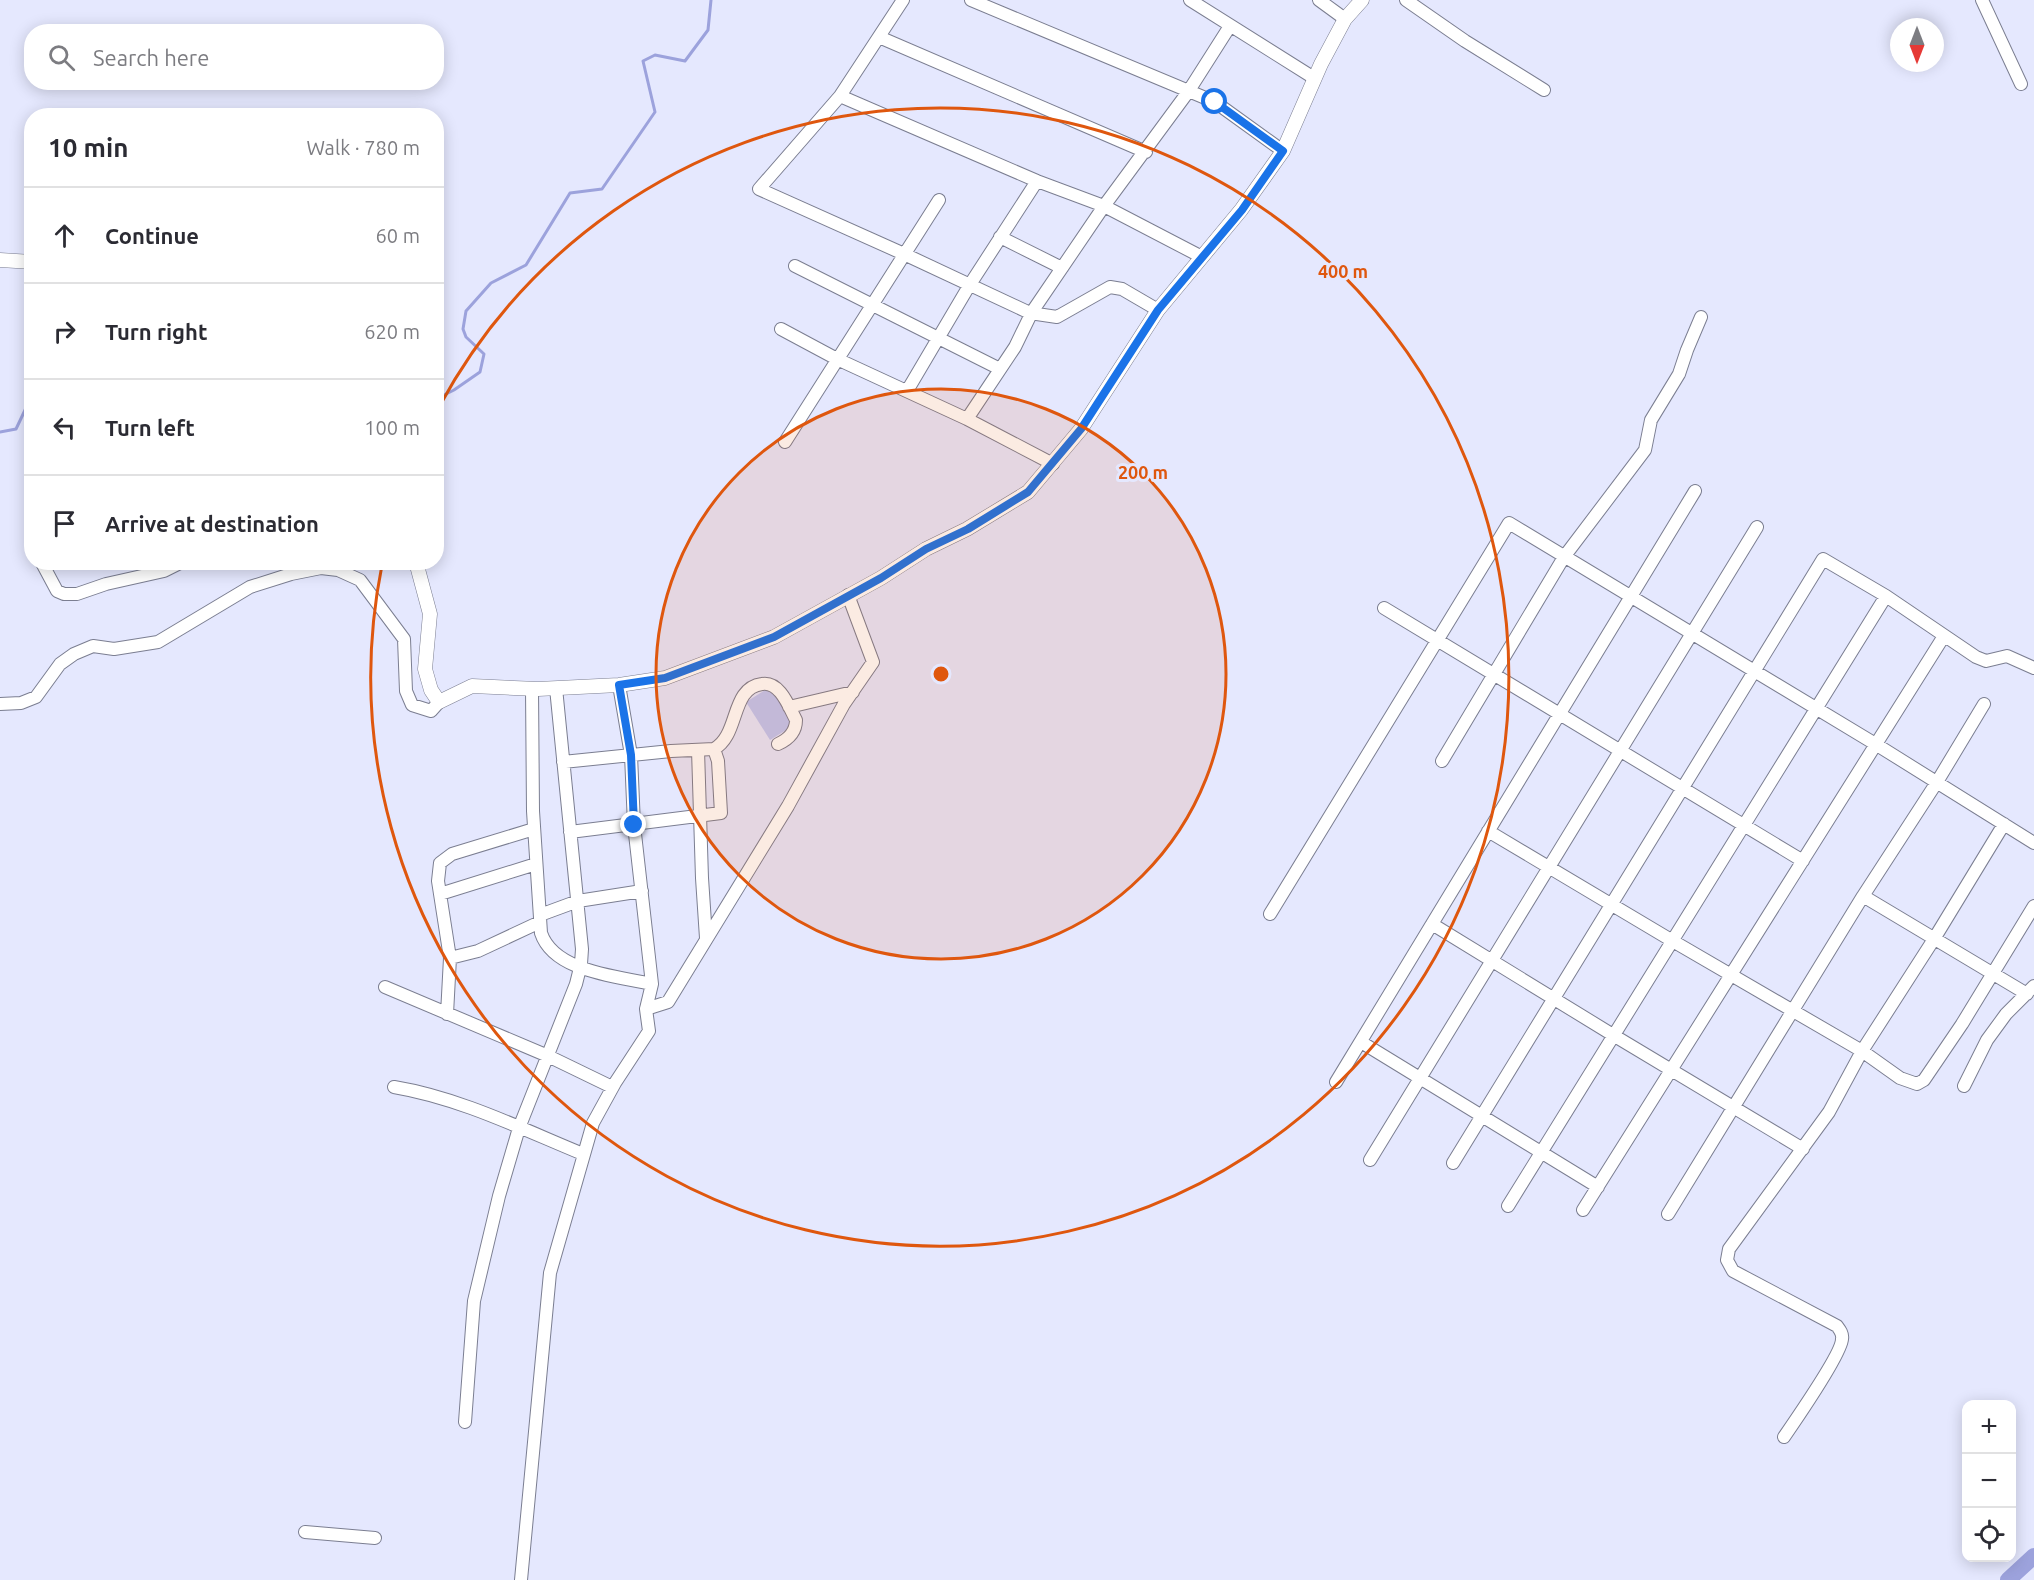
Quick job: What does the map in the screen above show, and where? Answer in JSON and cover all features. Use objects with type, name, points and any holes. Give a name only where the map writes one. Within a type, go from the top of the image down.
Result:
[{"type":"street","points":[[903,0],[840,96],[759,189],[969,286],[1032,312],[1057,316],[1110,287],[1122,289],[1158,310]]},
{"type":"street","points":[[971,0],[1215,102],[1283,151]]},
{"type":"street","points":[[1190,0],[1314,78]]},
{"type":"street","points":[[1318,0],[1345,19]]},
{"type":"street","points":[[338,570],[360,580],[404,639],[406,691],[412,705],[431,711],[439,702],[472,686],[532,689],[619,685],[665,678],[774,637],[881,578],[926,549],[968,529],[1028,492],[1053,464],[1081,429],[1158,310],[1242,210],[1283,151],[1314,78],[1345,19],[1362,0]]},
{"type":"street","points":[[1406,0],[1465,41],[1544,90]]},
{"type":"street","points":[[1982,0],[2021,84]]},
{"type":"street","points":[[967,419],[1015,347],[1032,312],[1104,206],[1188,92],[1230,26]]},
{"type":"street","points":[[879,37],[1146,152]]},
{"type":"street","points":[[840,96],[1037,181],[1104,206],[1202,257]]},
{"type":"street","points":[[907,391],[969,286],[1037,181]]},
{"type":"street","points":[[785,442],[939,200]]},
{"type":"street","points":[[1000,237],[1062,268]]},
{"type":"street","points":[[0,260],[24,262]]},
{"type":"street","points":[[795,267],[1000,369]]},
{"type":"street","points":[[1442,761],[1564,556],[1645,450],[1651,420],[1679,374],[1701,317]]},
{"type":"street","points":[[781,329],[837,359],[967,419],[1053,464]]},
{"type":"street","points":[[1336,1082],[1695,491]]},
{"type":"street","points":[[1270,914],[1509,523],[1815,707],[2034,843]]},
{"type":"street","points":[[1370,1161],[1757,527]]},
{"type":"street","points":[[1454,1163],[1823,559],[1886,596],[1983,660],[2007,656],[2034,668]]},
{"type":"street","points":[[46,570],[57,591],[70,595],[166,570]]},
{"type":"street","points":[[0,704],[21,703],[36,697],[60,664],[74,654],[93,646],[114,649],[158,642],[250,587],[311,570]]},
{"type":"street","points":[[418,570],[429,614],[425,669],[431,690],[439,702]]},
{"type":"street","points":[[646,1009],[668,1002],[873,662],[848,595]]},
{"type":"street","points":[[1508,1206],[1815,707],[1886,596]]},
{"type":"street","points":[[1384,608],[1803,861]]},
{"type":"street","points":[[1583,1210],[1944,636]]},
{"type":"street","points":[[563,762],[714,749],[719,746],[734,722],[743,695],[753,687],[766,683],[772,684],[780,692],[796,720],[795,728],[790,736],[778,744]]},
{"type":"street","points":[[521,1580],[550,1273],[593,1123],[612,1087],[649,1031],[646,1009],[652,984],[634,825],[631,755],[619,685]]},
{"type":"street","points":[[465,1422],[474,1301],[501,1187],[519,1128],[576,984],[580,967],[582,949],[578,901],[556,688]]},
{"type":"street","points":[[532,689],[534,829],[543,940],[551,952],[580,967],[652,984]]},
{"type":"street","points":[[789,707],[853,692]]},
{"type":"street","points":[[1668,1214],[1792,1010],[1984,704]]},
{"type":"street","points":[[570,832],[721,813],[718,761],[714,749]]},
{"type":"street","points":[[698,750],[706,938]]},
{"type":"street","points":[[1784,1437],[1837,1354],[1841,1345],[1841,1331],[1837,1326],[1733,1271],[1727,1260],[1729,1249],[1829,1112],[1862,1051],[2004,824]]},
{"type":"street","points":[[447,1014],[450,958],[438,867],[447,856],[534,829]]},
{"type":"street","points":[[1488,831],[1862,1051],[1900,1078],[1917,1084],[1924,1080],[1962,1024],[2034,906]]},
{"type":"street","points":[[440,894],[536,864]]},
{"type":"street","points":[[450,958],[468,954],[578,901],[642,891]]},
{"type":"street","points":[[1863,896],[1934,939],[2031,990],[2006,1014],[1988,1040],[1964,1086]]},
{"type":"street","points":[[1432,924],[1803,1149]]},
{"type":"street","points":[[385,987],[548,1056],[612,1087]]},
{"type":"street","points":[[1361,1042],[1598,1187]]},
{"type":"street","points":[[394,1087],[444,1098],[583,1154]]},
{"type":"street","points":[[304,1532],[375,1538]]},
{"type":"shaded area","points":[[770,687],[794,725],[770,740],[746,702]]},
{"type":"waterway","points":[[444,395],[480,372],[484,354],[466,337],[463,329],[466,311],[491,283],[526,265],[570,193],[602,189],[655,112],[643,61],[655,55],[685,61],[708,30],[711,0]]},
{"type":"waterway","points":[[0,432],[16,429],[24,412]]},
{"type":"waterway","points":[[2008,1580],[2034,1556]]},
{"type":"route","points":[[634,825],[631,755],[619,685],[665,678],[774,637],[881,578],[926,549],[968,529],[1028,492],[1053,464],[1081,429],[1158,310],[1242,210],[1283,151],[1215,102]]}]
